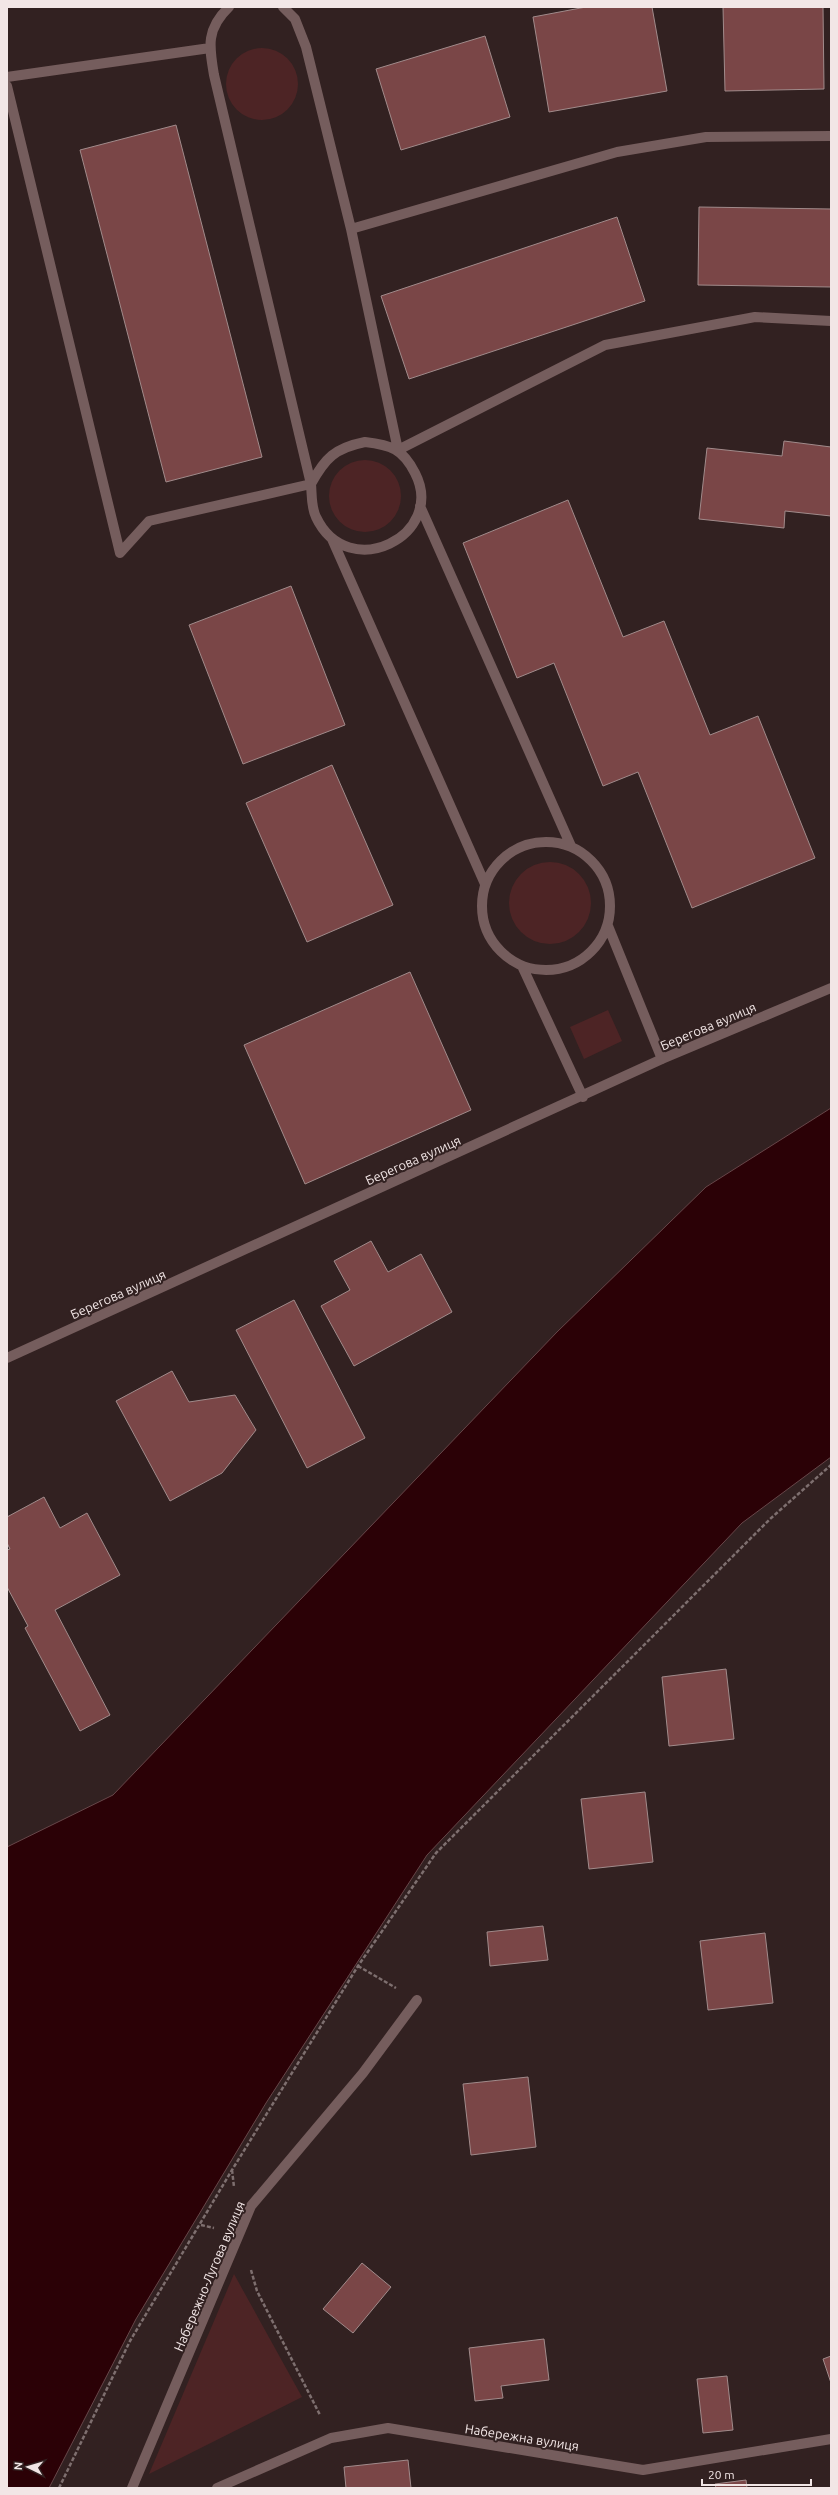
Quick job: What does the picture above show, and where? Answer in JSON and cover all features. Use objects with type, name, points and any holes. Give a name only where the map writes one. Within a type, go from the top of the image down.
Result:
[{"type":"street","points":[[229,7],[216,20],[210,48],[214,75],[311,484],[315,516],[332,539],[485,884]]},
{"type":"street","points":[[283,7],[295,19],[306,47],[351,230],[398,450]]},
{"type":"street","points":[[7,77],[210,48]]},
{"type":"street","points":[[7,86],[120,553],[149,521],[311,484],[330,455],[346,445],[365,442],[383,444],[398,450],[410,464],[417,477],[421,492],[420,506],[413,524],[401,538],[385,547],[367,551],[349,548],[332,539]]},
{"type":"street","points":[[351,230],[617,152],[706,137],[831,136]]},
{"type":"street","points":[[398,450],[605,345],[755,317],[831,320]]},
{"type":"street","points":[[420,506],[571,846]]},
{"type":"street","points":[[551,841],[571,846],[587,856],[600,870],[608,888],[611,907],[608,926],[598,945],[583,960],[570,966],[543,970],[522,966],[505,956],[496,946],[484,923],[482,904],[485,884],[496,866],[511,852],[530,843],[551,841]]},
{"type":"street","points":[[608,926],[662,1059]]},
{"type":"street","points":[[522,966],[583,1097]]},
{"type":"street","name":"Берегова вулиця","points":[[7,1358],[583,1097],[662,1059],[831,988]]},
{"type":"street","name":"Набережно-Лугова вулиця","points":[[132,2488],[251,2206],[363,2073],[417,2000]]},
{"type":"street","name":"Набережна вулиця","points":[[217,2488],[331,2438],[388,2428],[643,2470],[831,2438]]},
{"type":"path","points":[[59,2488],[130,2341],[232,2170],[358,1966],[436,1853],[764,1524],[831,1465]]},
{"type":"path","points":[[358,1966],[417,2000]]},
{"type":"path","points":[[240,2234],[257,2290],[331,2438]]},
{"type":"shaded area","points":[[262,48],[276,51],[288,58],[295,70],[298,84],[295,98],[288,110],[276,117],[262,120],[248,117],[236,110],[229,98],[226,84],[229,70],[236,58],[248,51]]},
{"type":"shaded area","points":[[358,460],[372,460],[379,462],[391,470],[399,482],[401,496],[399,510],[391,522],[379,530],[372,532],[358,532],[351,530],[339,522],[331,510],[329,503],[329,489],[331,482],[339,470],[351,462]]},
{"type":"shaded area","points":[[550,862],[566,865],[579,874],[588,887],[591,903],[588,919],[579,932],[566,941],[550,944],[534,941],[521,932],[512,919],[509,903],[512,887],[521,874],[534,865]]},
{"type":"shaded area","points":[[608,1010],[622,1041],[584,1059],[570,1027]]},
{"type":"shaded area","points":[[831,1108],[831,1457],[742,1523],[427,1855],[266,2103],[136,2319],[49,2488],[7,2488],[7,1847],[113,1795],[557,1332],[706,1187]]},
{"type":"shaded area","points":[[234,2274],[302,2397],[149,2474]]},
{"type":"building","points":[[586,7],[652,7],[667,91],[549,112],[533,17]]},
{"type":"building","points":[[723,7],[823,7],[824,89],[725,91]]},
{"type":"building","points":[[485,36],[510,117],[401,150],[376,69]]},
{"type":"building","points":[[176,125],[262,457],[166,482],[80,150]]},
{"type":"building","points":[[699,207],[831,209],[831,287],[698,285]]},
{"type":"building","points":[[617,217],[645,301],[409,379],[381,296]]},
{"type":"building","points":[[784,441],[831,447],[831,516],[785,511],[784,528],[699,519],[707,448],[782,456]]},
{"type":"building","points":[[568,500],[623,637],[664,621],[710,735],[758,716],[815,858],[692,908],[638,772],[603,786],[554,663],[517,678],[463,543]]},
{"type":"building","points":[[291,586],[345,725],[243,764],[189,625]]},
{"type":"building","points":[[332,765],[393,905],[307,942],[246,803]]},
{"type":"building","points":[[410,972],[471,1110],[305,1184],[244,1045]]},
{"type":"building","points":[[371,1241],[388,1272],[421,1254],[452,1312],[354,1366],[321,1306],[350,1290],[334,1261]]},
{"type":"building","points":[[294,1300],[365,1438],[307,1468],[236,1330]]},
{"type":"building","points":[[172,1371],[189,1402],[235,1395],[256,1430],[222,1473],[170,1501],[116,1401]]},
{"type":"building","points":[[44,1497],[60,1528],[87,1513],[120,1575],[55,1610],[110,1715],[80,1731],[25,1628],[28,1626],[7,1587],[7,1550],[10,1549],[7,1543],[7,1517]]},
{"type":"building","points":[[726,1669],[734,1739],[669,1746],[662,1677]]},
{"type":"building","points":[[645,1792],[653,1862],[589,1869],[581,1799]]},
{"type":"building","points":[[543,1926],[548,1960],[490,1966],[487,1932]]},
{"type":"building","points":[[765,1933],[773,2003],[708,2010],[700,1941]]},
{"type":"building","points":[[528,2077],[536,2147],[471,2155],[463,2084]]},
{"type":"building","points":[[362,2263],[391,2287],[353,2333],[323,2309]]},
{"type":"building","points":[[544,2339],[549,2380],[501,2386],[503,2398],[475,2401],[469,2348]]},
{"type":"building","points":[[831,2356],[831,2383],[823,2359]]},
{"type":"building","points":[[727,2376],[733,2430],[703,2433],[697,2379]]},
{"type":"building","points":[[408,2460],[411,2488],[346,2488],[344,2467]]},
{"type":"building","points":[[746,2480],[747,2488],[716,2488],[715,2484]]}]
